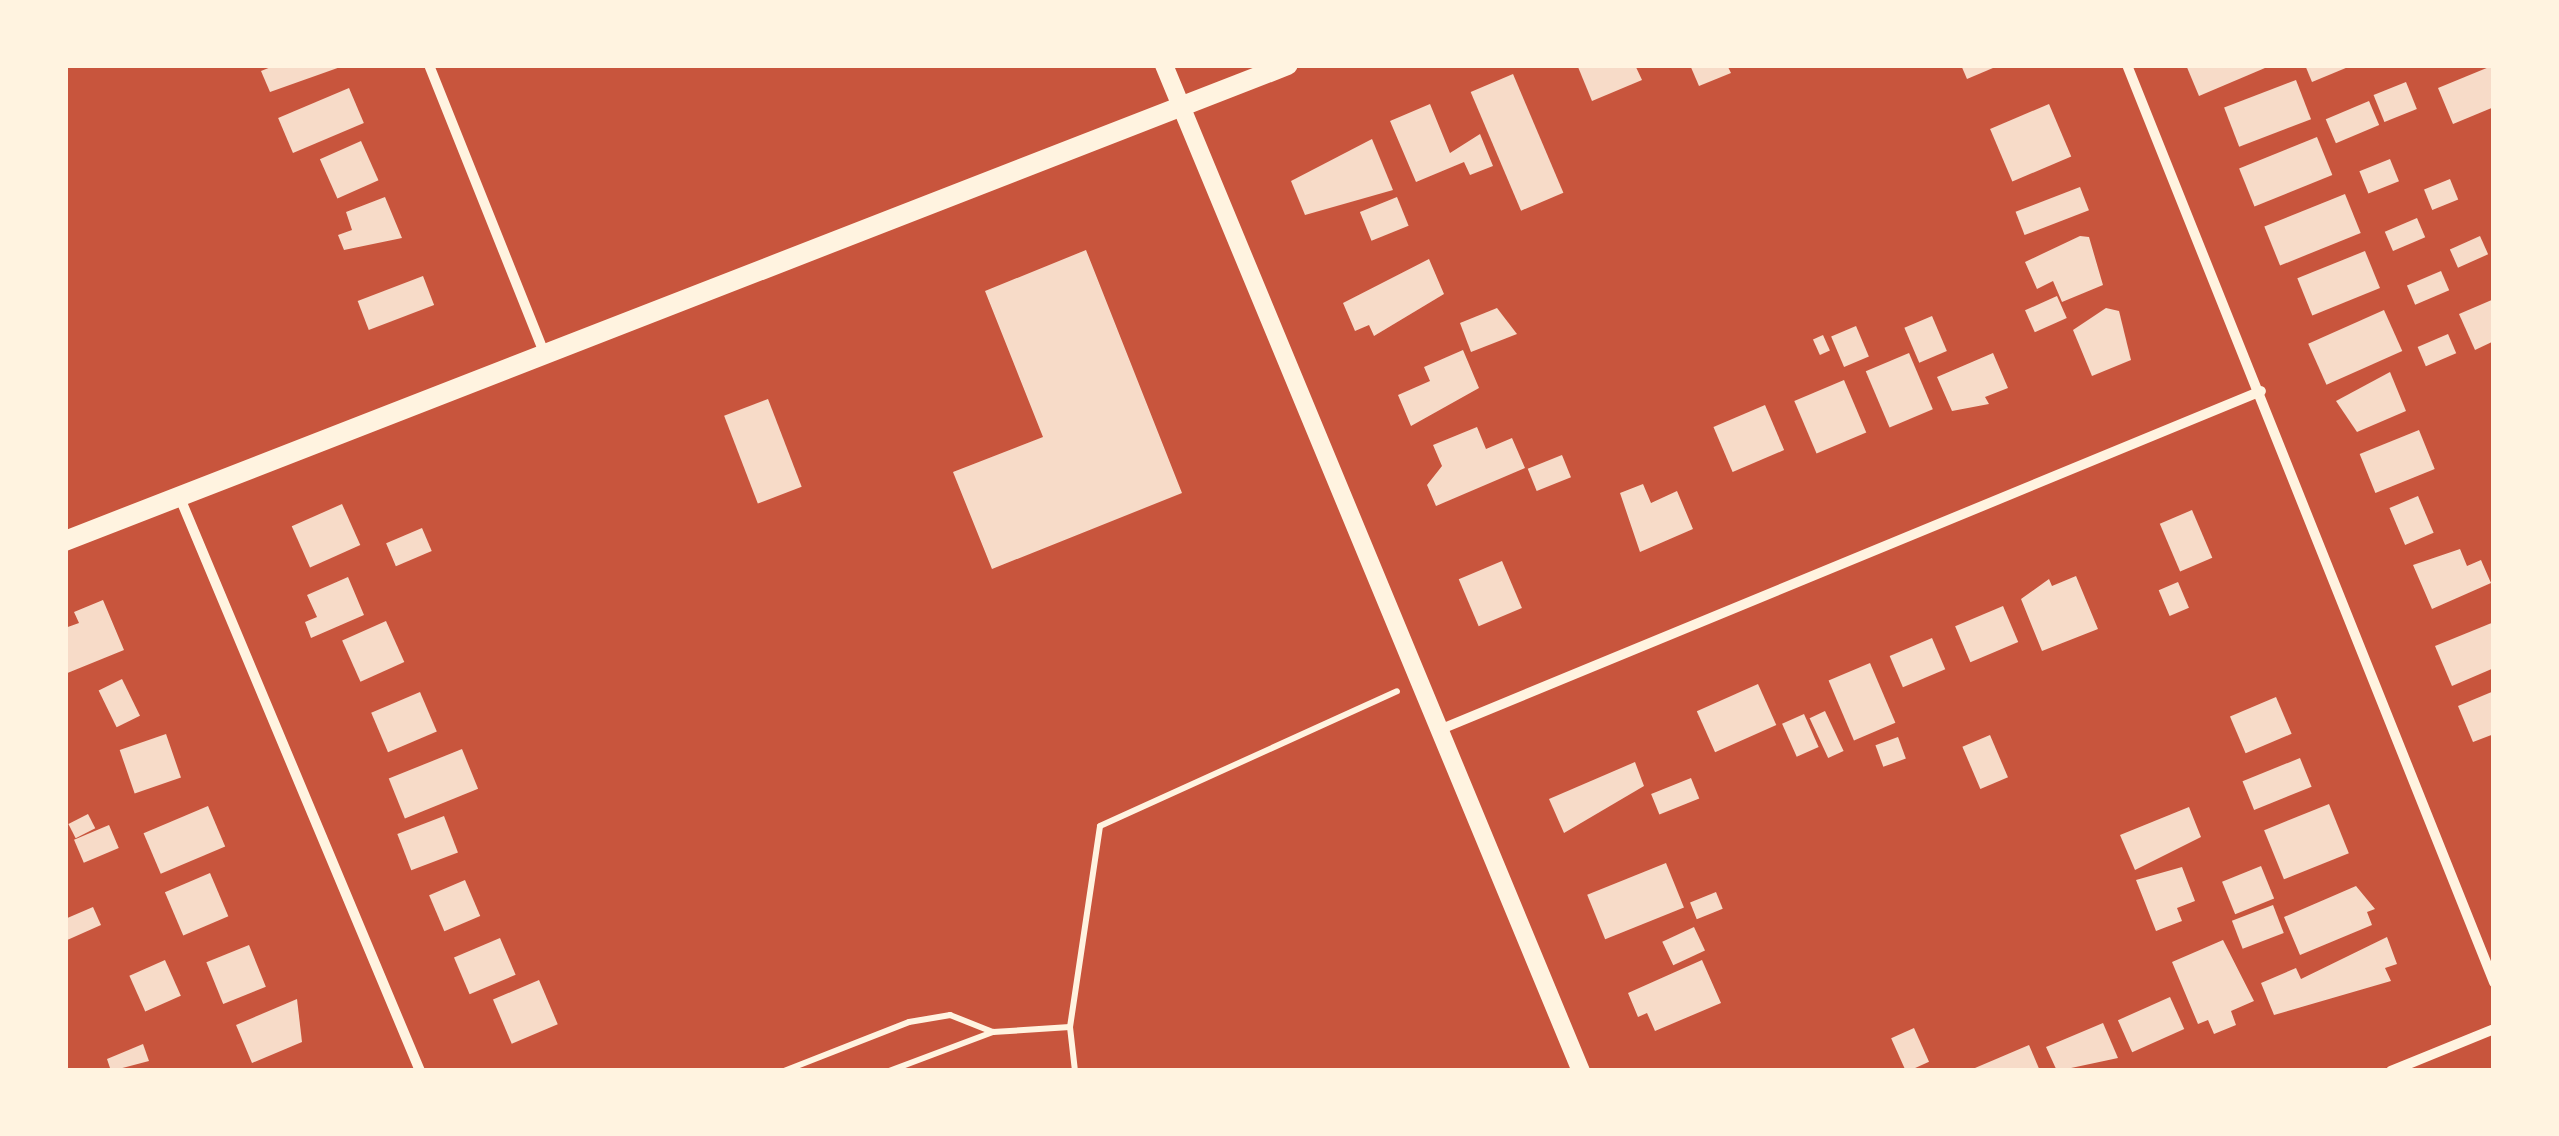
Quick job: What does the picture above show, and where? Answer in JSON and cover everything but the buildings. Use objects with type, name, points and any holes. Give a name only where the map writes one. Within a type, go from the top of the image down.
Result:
[{"type":"main road","points":[[65,540],[1288,65]]},
{"type":"street","points":[[429,65],[544,353]]},
{"type":"street","points":[[1164,65],[1581,1071]]},
{"type":"street","points":[[2128,65],[2494,982]]},
{"type":"street","points":[[1438,731],[2260,391]]},
{"type":"street","points":[[180,498],[420,1071]]},
{"type":"street","points":[[2391,1071],[2494,1029]]},
{"type":"path","points":[[1075,1071],[1070,1027],[1100,826],[1418,682]]},
{"type":"path","points":[[784,1071],[909,1022],[950,1015],[993,1032]]},
{"type":"path","points":[[889,1071],[993,1032],[1070,1027]]}]
